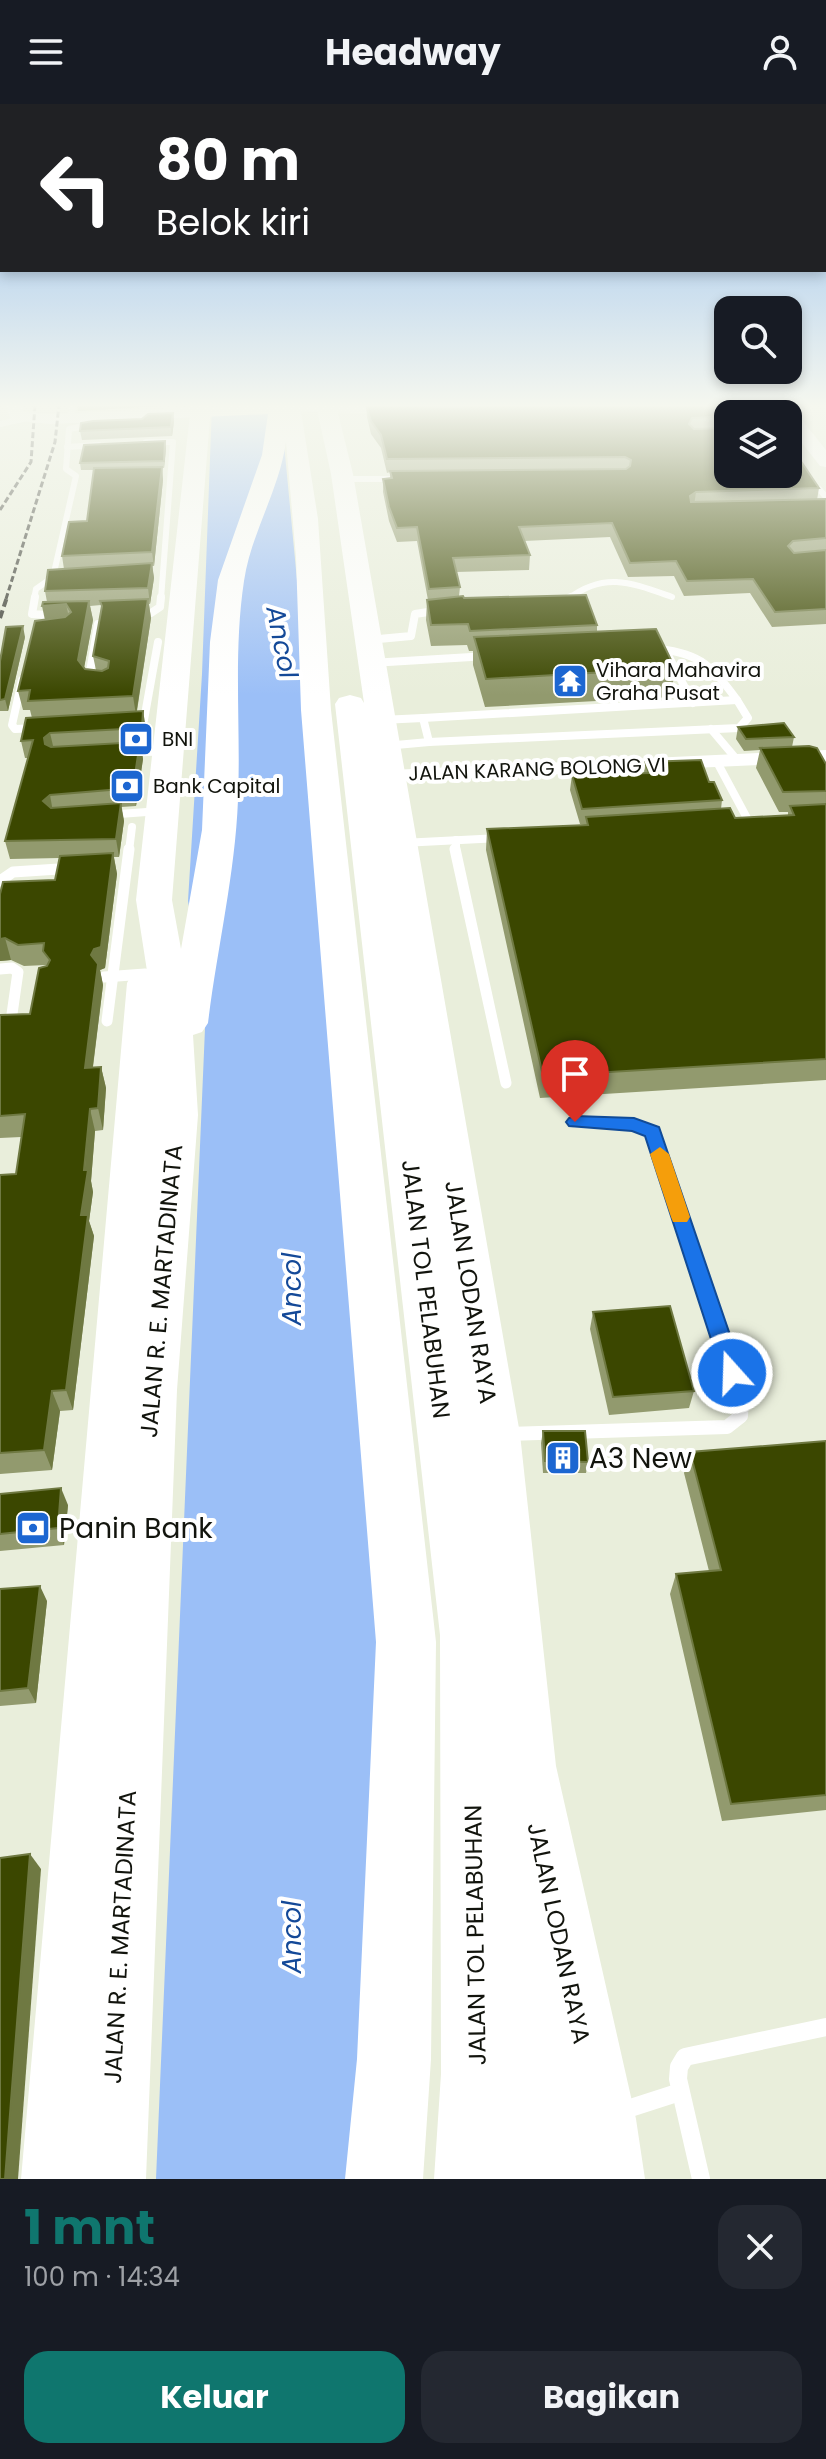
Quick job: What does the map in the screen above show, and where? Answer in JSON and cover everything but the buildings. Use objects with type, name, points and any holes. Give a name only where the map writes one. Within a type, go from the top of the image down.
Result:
[{"type":"highway","name":"JALAN R. E. MARTADINATA","points":[[107,2179],[151,1390],[176,1115],[171,999],[140,870],[163,811],[168,751],[163,656],[183,502]]},
{"type":"highway","points":[[176,1115],[139,978],[219,832],[223,645],[230,583],[234,562],[258,502]]},
{"type":"highway","name":"JALAN TOL PELABUHAN","points":[[305,502],[311,563],[317,726],[406,1642],[394,2059],[384,2179]]},
{"type":"highway","name":"JALAN TOL PELABUHAN","points":[[328,502],[331,558],[470,1635],[478,2074],[473,2179]]},
{"type":"highway","name":"JALAN LODAN RAYA","points":[[346,502],[493,1434],[524,1766],[567,2152]]},
{"type":"highway","points":[[356,502],[368,633]]},
{"type":"highway","points":[[60,2179],[139,978],[140,870]]},
{"type":"street","name":"JALAN KARANG BOLONG VI","points":[[386,747],[717,762],[826,756]]},
{"type":"lane","points":[[53,577],[70,502]]},
{"type":"lane","points":[[122,614],[157,611],[161,572],[177,528],[173,502]]},
{"type":"lane","points":[[145,573],[161,572]]},
{"type":"lane","points":[[66,615],[32,614],[36,589],[53,577],[68,577]]},
{"type":"lane","points":[[554,604],[568,600],[587,585],[601,583],[640,585],[672,597]]},
{"type":"lane","points":[[368,633],[408,637],[413,634],[415,614],[453,610]]},
{"type":"lane","points":[[106,684],[92,682],[89,678],[96,619],[108,614]]},
{"type":"lane","points":[[368,633],[503,655]]},
{"type":"lane","points":[[386,747],[429,742],[739,728],[746,723],[748,718],[737,700],[708,661],[686,651],[646,648]]},
{"type":"lane","points":[[665,649],[693,703]]},
{"type":"lane","points":[[121,724],[142,722],[147,682],[163,656]]},
{"type":"lane","points":[[26,664],[12,725],[15,729],[45,728]]},
{"type":"lane","points":[[386,747],[423,718],[737,700]]},
{"type":"lane","points":[[423,718],[429,742]]},
{"type":"lane","points":[[711,729],[738,761]]},
{"type":"lane","points":[[112,754],[168,751]]},
{"type":"lane","points":[[717,762],[748,820]]},
{"type":"lane","points":[[98,816],[163,811]]},
{"type":"lane","points":[[732,821],[762,819]]},
{"type":"lane","points":[[132,827],[140,870]]},
{"type":"lane","points":[[402,843],[514,837]]},
{"type":"lane","points":[[456,840],[506,1083]]},
{"type":"lane","points":[[0,881],[13,872],[85,867]]},
{"type":"lane","points":[[0,969],[16,969],[12,1014]]},
{"type":"lane","points":[[107,1021],[139,978]]},
{"type":"lane","points":[[17,982],[32,982]]},
{"type":"lane","points":[[493,1434],[727,1427],[741,1416],[742,1400],[653,1132],[634,1125],[575,1122]]},
{"type":"lane","points":[[701,2179],[680,2092],[679,2067],[685,2057],[826,2027]]},
{"type":"lane","points":[[567,2152],[680,2092]]},
{"type":"water","name":"Ancol","points":[[208,502],[289,502],[306,675],[382,1648],[378,2179],[156,2179],[206,1005],[188,901]]},
{"type":"railway","points":[[0,510],[5,502]]},
{"type":"railway","points":[[6,599],[36,502]]},
{"type":"railway","points":[[0,618],[7,597]]},
{"type":"slow traffic","points":[[660,1154],[680,1217]]},
{"type":"place","name":"Vihara Mahavira Graha Pusat","points":[[570,681]]},
{"type":"place","name":"BNI","points":[[136,739]]},
{"type":"place","name":"Bank Capital","points":[[127,786]]},
{"type":"place","name":"A3 New","points":[[563,1458]]},
{"type":"place","name":"Panin Bank","points":[[33,1528]]},
{"type":"route","points":[[575,1122],[634,1125],[653,1132],[732,1373]]}]
